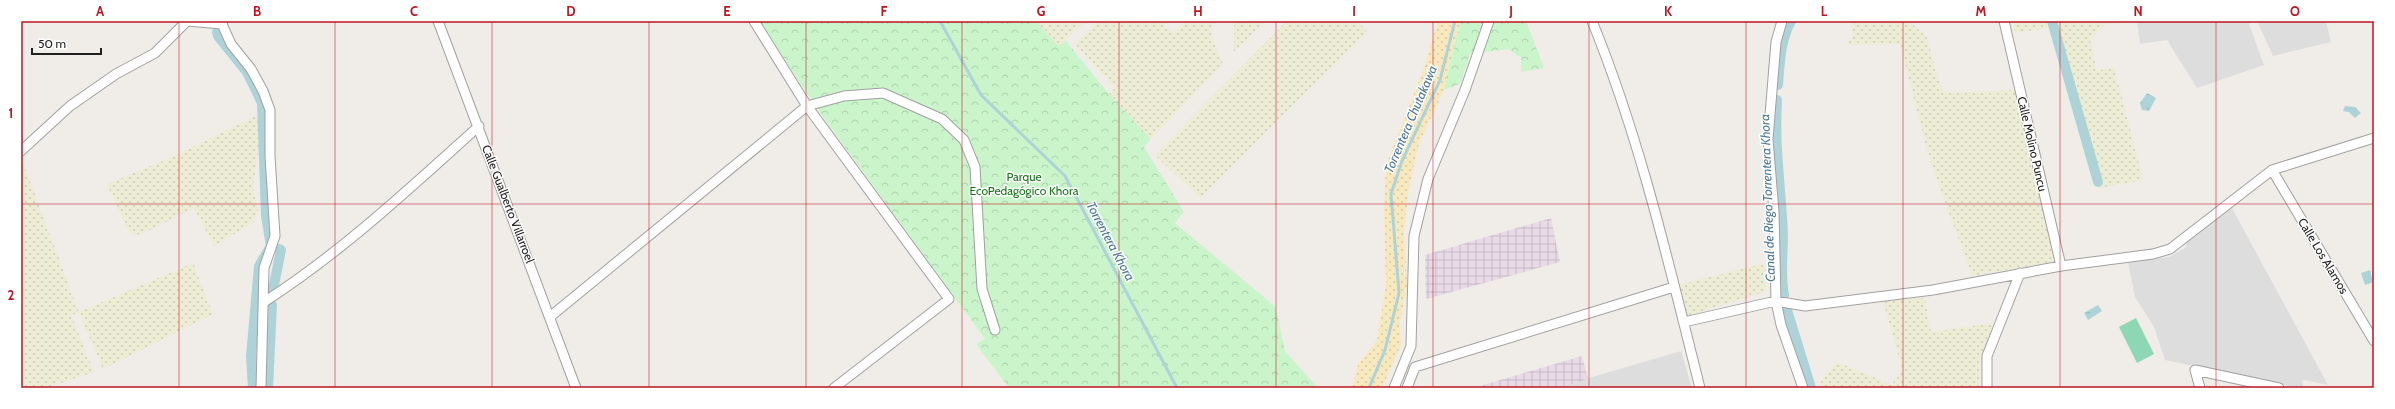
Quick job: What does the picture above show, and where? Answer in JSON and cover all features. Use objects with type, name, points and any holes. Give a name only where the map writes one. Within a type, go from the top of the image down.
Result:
[{"type":"street","points":[[21,150],[70,106],[116,74],[155,53],[187,21],[222,23],[231,44],[251,69],[263,91],[270,110],[270,156],[276,236],[264,268],[261,388]]},
{"type":"street","name":"Calle Gualberto Villarroel","points":[[438,21],[551,316],[576,388]]},
{"type":"street","points":[[754,21],[807,106],[948,299],[834,388]]},
{"type":"street","points":[[1394,388],[1411,346],[1414,236],[1428,179],[1465,90],[1489,21]]},
{"type":"street","points":[[1592,21],[1608,61],[1643,172],[1684,322],[1700,388]]},
{"type":"street","points":[[1782,21],[1776,42],[1768,139],[1774,212],[1776,301],[1781,325],[1803,388]]},
{"type":"street","name":"Calle Molino Puncu","points":[[2004,21],[2061,266]]},
{"type":"street","points":[[551,316],[807,106],[844,96],[883,93],[942,119],[964,140],[975,167],[982,289],[995,330]]},
{"type":"street","points":[[264,302],[300,279],[370,224],[479,126]]},
{"type":"street","points":[[1684,322],[1776,301],[1805,306],[1933,290],[2061,266],[2153,254],[2170,249],[2272,170],[2374,138]]},
{"type":"street","name":"Calle Los Alamos","points":[[2272,170],[2374,341]]},
{"type":"street","points":[[1987,388],[1987,356],[2020,273]]},
{"type":"street","points":[[1407,388],[1415,367],[1674,287]]},
{"type":"street","points":[[2200,388],[2195,370],[2279,388]]},
{"type":"shaded area","points":[[2137,21],[2248,21],[2264,65],[2197,88],[2167,40],[2140,44]]},
{"type":"shaded area","points":[[2257,21],[2326,21],[2331,42],[2273,56]]},
{"type":"shaded area","points":[[2232,208],[2328,385],[2305,380],[2302,381],[2304,388],[2299,388],[2165,360],[2154,327],[2135,297],[2128,262],[2169,257],[2187,247],[2185,242]]},
{"type":"shaded area","points":[[1551,218],[1560,262],[1426,299],[1425,255]]},
{"type":"shaded area","points":[[1681,351],[1692,388],[1555,388]]},
{"type":"shaded area","points":[[1582,356],[1588,378],[1580,382],[1557,388],[1473,388]]},
{"type":"green space","name":"Parque EcoPedagógico Khora","points":[[759,21],[1036,21],[1058,46],[1066,41],[1109,94],[1151,139],[1144,147],[1184,212],[1175,223],[1276,307],[1285,351],[1318,388],[1009,388],[976,344],[985,339],[816,107]]},
{"type":"green space","points":[[1036,21],[1086,21],[1058,47]]},
{"type":"green space","points":[[1099,21],[1160,21],[1173,33],[1185,21],[1213,21],[1211,34],[1223,64],[1151,139],[1109,94],[1115,88],[1075,44]]},
{"type":"green space","points":[[1234,21],[1266,21],[1234,52]]},
{"type":"green space","points":[[1287,21],[1358,21],[1367,32],[1200,198],[1155,155]]},
{"type":"green space","points":[[1460,21],[1526,21],[1544,68],[1521,72],[1521,58],[1509,49],[1470,54],[1460,84],[1444,90]]},
{"type":"green space","points":[[1852,21],[1908,21],[1926,35],[1940,85],[1946,93],[2015,90],[2056,261],[1972,276],[1929,158],[1900,44],[1846,45],[1853,37]]},
{"type":"green space","points":[[2012,21],[2119,21],[2118,23],[2106,24],[2090,40],[2097,71],[2114,67],[2143,180],[2100,188],[2054,27],[2015,33]]},
{"type":"green space","points":[[264,112],[253,187],[258,210],[253,223],[214,246],[194,208],[140,235],[129,232],[107,184],[177,155]]},
{"type":"green space","points":[[22,160],[79,312],[193,263],[213,314],[103,369],[79,313],[71,315],[94,372],[46,388],[26,388],[21,374]]},
{"type":"green space","points":[[1766,263],[1765,292],[1687,316],[1678,285]]},
{"type":"green space","points":[[1925,298],[1931,332],[1993,323],[1980,367],[1979,388],[1822,388],[1820,383],[1837,362],[1892,385],[1902,368],[1883,301]]},
{"type":"green space","points":[[2136,318],[2154,354],[2137,363],[2119,327]]},
{"type":"sand","points":[[1438,21],[1460,21],[1444,90],[1419,143],[1409,188],[1404,232],[1407,287],[1400,322],[1401,345],[1382,388],[1352,388],[1358,365],[1377,340],[1386,285],[1384,211],[1386,166],[1424,68]]},
{"type":"water","points":[[2147,93],[2156,98],[2149,111],[2142,110],[2140,103]]},
{"type":"water","points":[[2345,106],[2355,107],[2361,113],[2355,118],[2349,112],[2343,111]]},
{"type":"water","points":[[2370,270],[2373,282],[2365,285],[2361,273]]},
{"type":"water","points":[[2098,305],[2102,311],[2088,320],[2084,313]]},
{"type":"waterway","name":"Torrentera Khora","points":[[940,21],[981,95],[1065,176],[1177,388]]},
{"type":"waterway","name":"Torrentera Chutakawa","points":[[1369,388],[1385,350],[1399,293],[1391,194],[1402,161],[1440,80],[1455,21]]},
{"type":"waterway","name":"Canal de Riego Torrentera Khora","points":[[1778,85],[1783,44],[1791,21]]},
{"type":"waterway","points":[[2052,21],[2098,182]]},
{"type":"waterway","name":"Canal de Riego Torrentera Khora","points":[[217,32],[218,36],[247,72],[262,103],[266,216],[271,246],[259,266],[251,356],[253,388]]},
{"type":"waterway","name":"Canal de Riego Torrentera Khora","points":[[1777,100],[1776,134],[1783,234],[1782,272],[1784,295]]},
{"type":"waterway","name":"Canal de Riego Torrentera Khora","points":[[272,295],[281,250],[279,249]]},
{"type":"waterway","name":"Canal de Riego Torrentera Khora","points":[[268,388],[272,305]]},
{"type":"waterway","name":"Canal de Riego Torrentera Khora","points":[[1787,310],[1811,388]]}]
